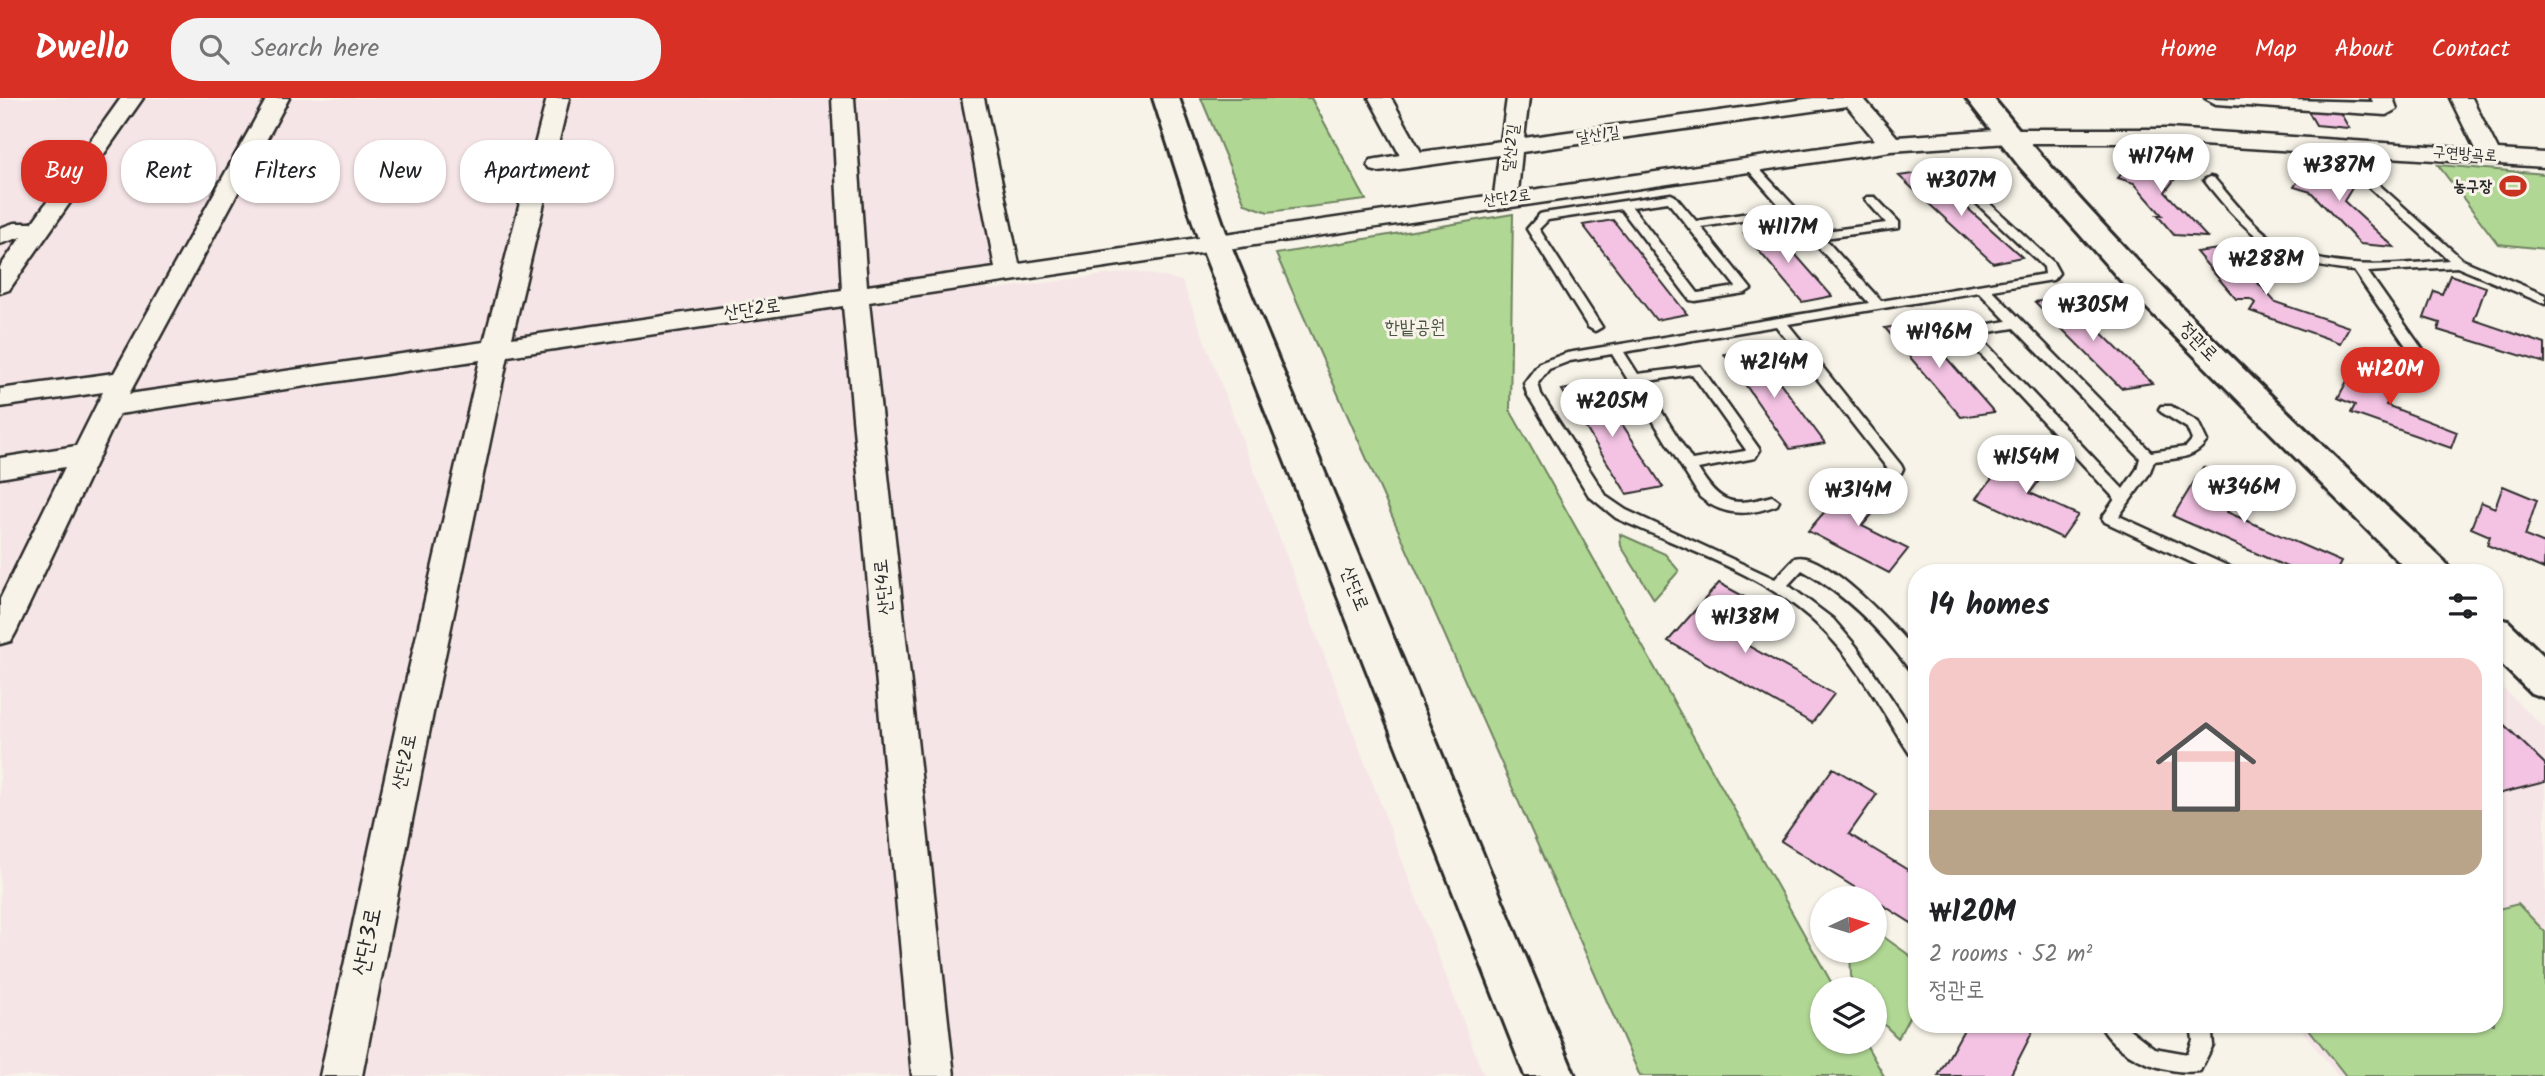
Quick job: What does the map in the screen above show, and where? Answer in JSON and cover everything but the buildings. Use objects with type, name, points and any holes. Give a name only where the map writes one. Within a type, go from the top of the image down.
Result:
[{"type":"street","points":[[0,285],[132,98]]},
{"type":"street","points":[[0,632],[109,406],[278,98]]},
{"type":"street","name":"산단2로","points":[[395,807],[496,348],[558,98]]},
{"type":"street","name":"산단4로","points":[[843,98],[855,295],[933,1076]]},
{"type":"street","points":[[973,98],[1008,271]]},
{"type":"street","name":"산단로","points":[[1166,98],[1214,241],[1550,1076]]},
{"type":"street","points":[[1380,98],[1414,160],[1433,158]]},
{"type":"street","name":"정관로","points":[[1979,98],[2008,136],[2108,248],[2237,382],[2424,564]]},
{"type":"street","points":[[2216,98],[2386,109],[2382,98]]},
{"type":"street","points":[[2461,98],[2489,155]]},
{"type":"street","points":[[1852,99],[1892,144]]},
{"type":"street","name":"달산1길","points":[[1379,165],[1852,99]]},
{"type":"street","points":[[2275,100],[2305,144]]},
{"type":"street","name":"달산2길","points":[[1505,198],[1514,102]]},
{"type":"street","name":"산단2로","points":[[109,406],[1748,163],[1892,144],[2008,136]]},
{"type":"street","name":"구연방곡로","points":[[2008,136],[2182,136],[2545,160]]},
{"type":"street","points":[[0,236],[14,230],[39,230]]},
{"type":"street","points":[[0,398],[123,380]]},
{"type":"street","points":[[0,468],[85,454]]},
{"type":"street","points":[[2503,641],[2545,682]]},
{"type":"street","name":"산단3로","points":[[341,1076],[395,807]]},
{"type":"lane","points":[[1748,163],[1878,305]]},
{"type":"lane","points":[[1908,736],[1835,632],[1816,613],[1777,587],[1621,514],[1602,501],[1534,394],[1531,383],[1544,366],[1554,361],[2041,280],[2053,273],[2049,265],[1943,166]]},
{"type":"lane","points":[[2210,180],[2238,213],[2275,246],[2326,265],[2459,263]]},
{"type":"lane","points":[[2372,184],[2459,263],[2545,300]]},
{"type":"lane","points":[[1595,327],[1533,229],[1544,217],[1624,205],[1671,198],[1745,289],[1695,297],[1624,205]]},
{"type":"lane","points":[[1814,236],[1895,225],[1871,199]]},
{"type":"lane","points":[[1693,225],[1790,210]]},
{"type":"lane","points":[[2357,266],[2420,356]]},
{"type":"lane","points":[[1983,289],[2148,457]]},
{"type":"lane","points":[[1779,322],[1896,469]]},
{"type":"lane","points":[[2017,323],[1967,332],[2124,499]]},
{"type":"lane","points":[[1616,349],[1705,493],[1718,505],[1755,509],[1772,501]]},
{"type":"lane","points":[[1635,379],[1696,369],[1753,450],[1750,455],[1688,466]]},
{"type":"lane","points":[[2148,457],[2190,451],[2200,441],[2193,425],[2166,410]]},
{"type":"lane","points":[[2148,457],[2144,470],[2110,518],[2209,564]]},
{"type":"lane","points":[[1777,587],[1800,562],[1822,573],[1861,602],[1908,656]]},
{"type":"lane","points":[[2120,1033],[2146,1056],[2172,1065],[2193,1064],[2202,1053],[2204,1033]]},
{"type":"shaded area","points":[[0,98],[960,98],[993,246],[988,290],[1136,271],[1182,281],[1484,1076],[0,1076]]},
{"type":"shaded area","points":[[2503,688],[2545,728],[2545,1076],[2338,1076],[2304,1033],[2503,1033]]},
{"type":"green space","points":[[1201,98],[1311,98],[1366,200],[1268,212],[1245,204]]},
{"type":"green space","points":[[2438,165],[2545,174],[2545,249],[2498,244]]},
{"type":"green space","name":"한밭공원","points":[[1513,214],[1510,410],[1810,944],[1810,963],[1820,963],[1828,977],[1810,977],[1810,1054],[1871,1054],[1884,1076],[1640,1076],[1276,254]]},
{"type":"green space","points":[[1620,534],[1665,554],[1679,571],[1654,599],[1621,546]]},
{"type":"green space","points":[[2518,904],[2545,932],[2545,1076],[2346,1076],[2312,1033],[2503,1033],[2503,908]]},
{"type":"green space","points":[[1887,939],[1908,954],[1908,1019],[1898,1038],[1887,1027],[1887,977],[1851,976],[1850,963],[1887,963]]},
{"type":"place","name":"농구장","points":[[2513,186]]}]
